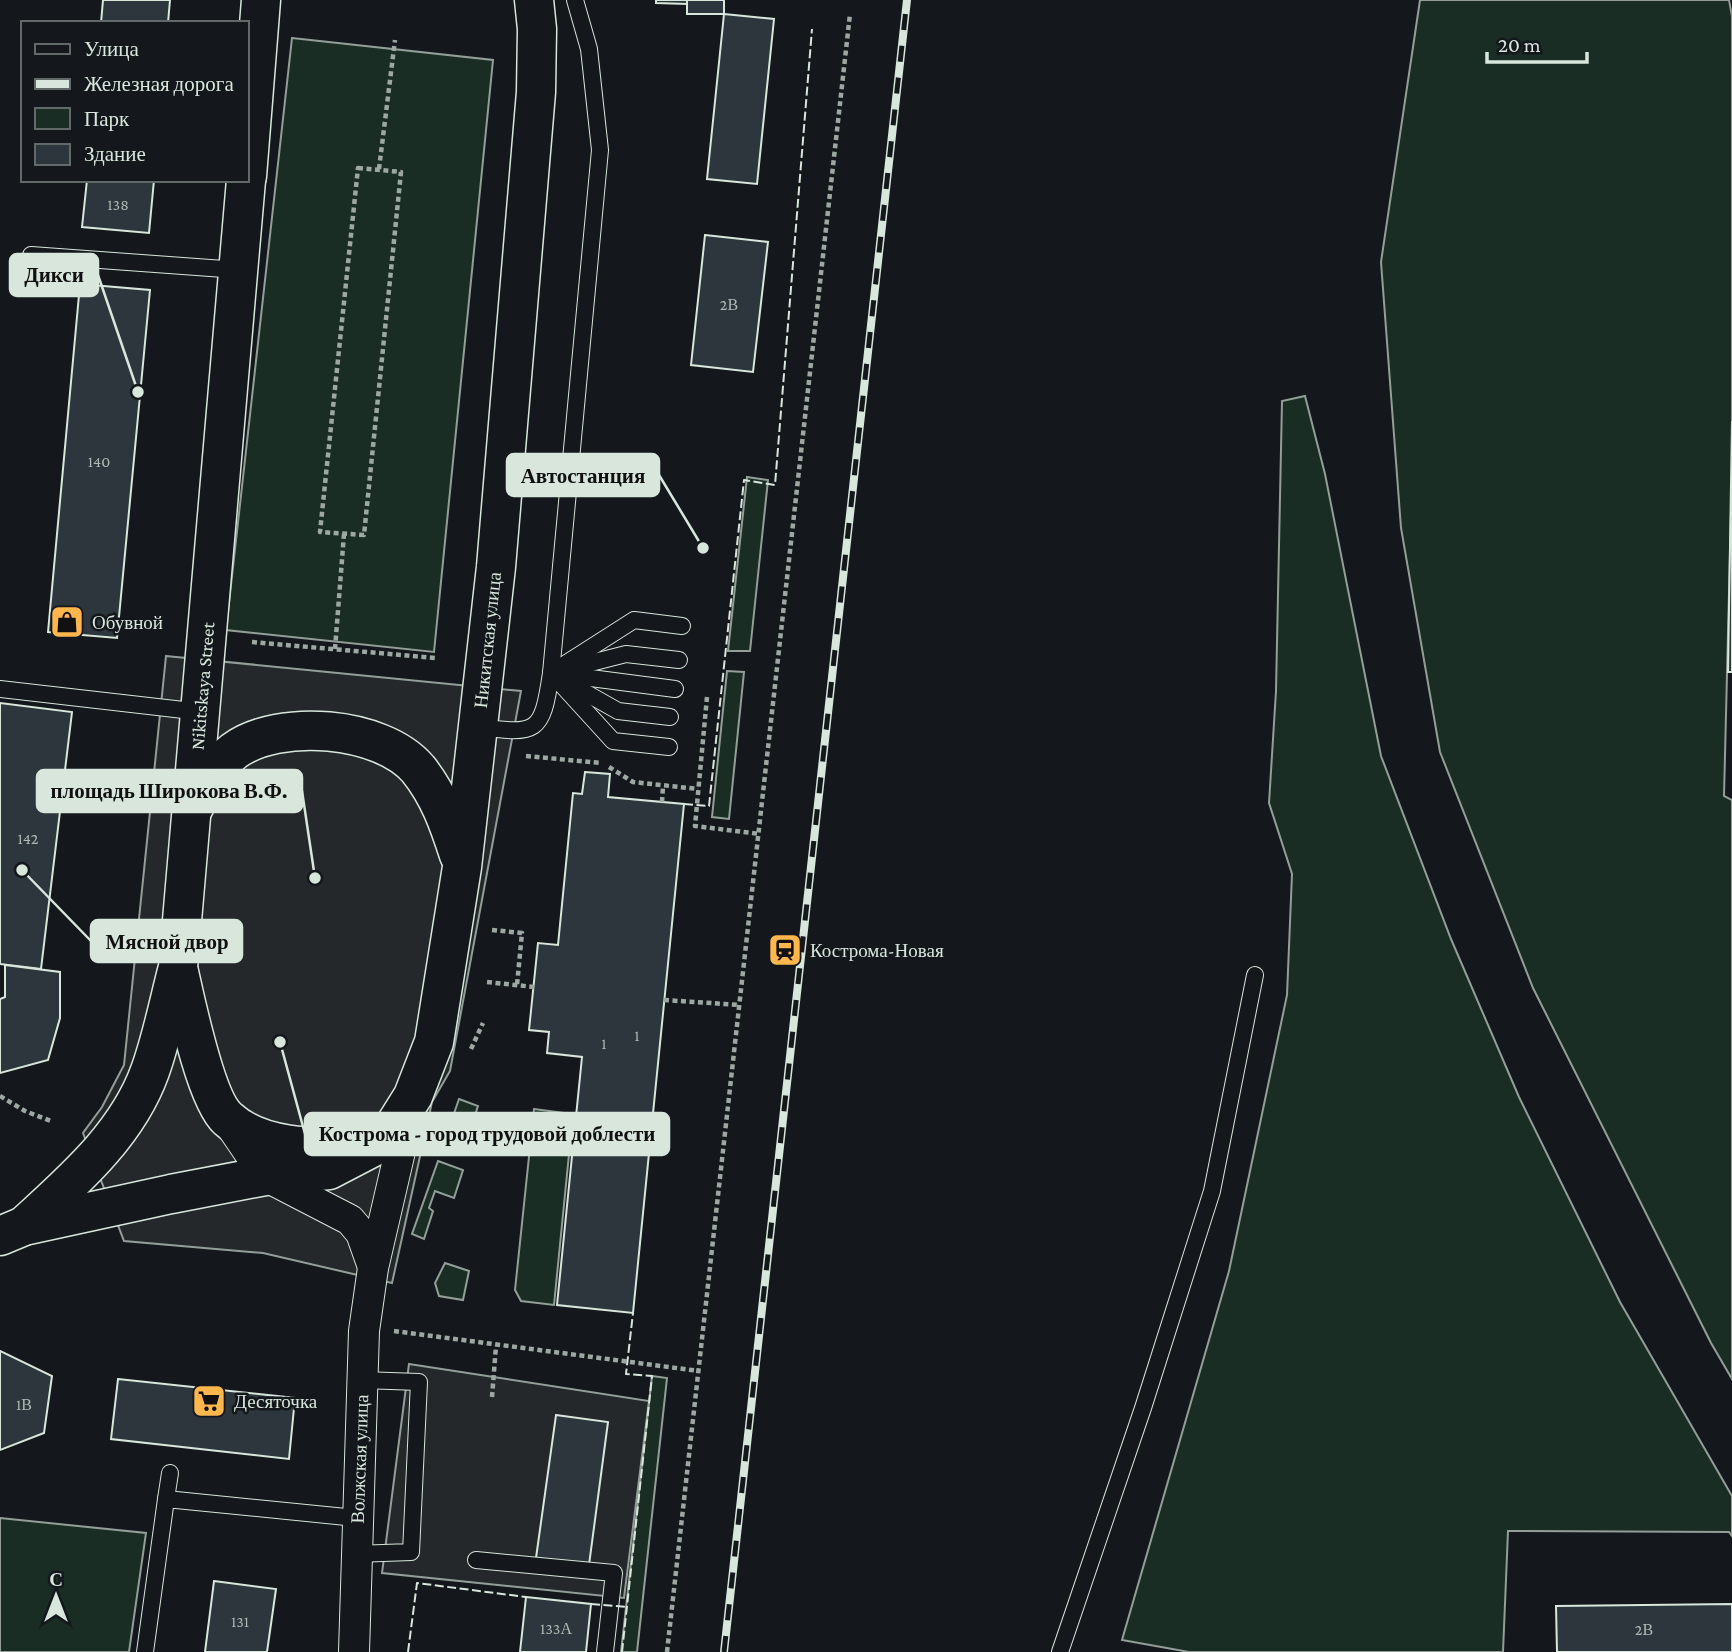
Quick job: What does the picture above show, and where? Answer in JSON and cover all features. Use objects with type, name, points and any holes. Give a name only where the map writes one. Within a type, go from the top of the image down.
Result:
[{"type":"main road","name":"Nikitskaya Street","points":[[248,165],[261,0]]},
{"type":"main road","name":"Никитская улица","points":[[12,1231],[265,1176],[329,1170],[377,1145],[393,1128],[413,1096],[434,1042],[462,867],[496,567],[537,92],[534,0]]},
{"type":"main road","name":"Nikitskaya Street","points":[[12,1231],[72,1183],[119,1130],[150,1073],[178,967],[247,182]]},
{"type":"main road","points":[[190,816],[208,779],[234,751],[270,734],[324,729],[376,741],[416,767],[444,809],[462,867]]},
{"type":"main road","points":[[178,967],[191,1025],[214,1096],[226,1118],[256,1138],[328,1148],[377,1145]]},
{"type":"street","name":"Волжская улица","points":[[354,1652],[356,1518],[364,1331],[373,1268],[413,1096]]},
{"type":"street","points":[[226,1118],[265,1176],[350,1220],[361,1233],[373,1268]]},
{"type":"lane","points":[[477,727],[522,732],[536,726],[545,714],[551,673],[600,150],[589,49],[575,0]]},
{"type":"lane","points":[[31,255],[238,270]]},
{"type":"lane","points":[[551,673],[634,620],[682,626]]},
{"type":"lane","points":[[551,673],[626,654],[679,660]]},
{"type":"lane","points":[[551,673],[675,689]]},
{"type":"lane","points":[[551,673],[618,711],[670,717]]},
{"type":"lane","points":[[551,673],[613,741],[668,747]]},
{"type":"lane","points":[[0,689],[201,712]]},
{"type":"lane","points":[[1060,1652],[1143,1408],[1212,1191],[1255,975]]},
{"type":"lane","points":[[355,1554],[411,1552],[419,1382],[362,1380]]},
{"type":"lane","points":[[145,1652],[170,1473]]},
{"type":"lane","points":[[166,1499],[356,1518]]},
{"type":"lane","points":[[476,1560],[614,1573],[605,1652]]},
{"type":"path","points":[[667,1652],[850,14]]},
{"type":"path","points":[[379,169],[395,40]]},
{"type":"path","points":[[358,167],[379,169],[401,172],[364,535],[320,532],[358,167]]},
{"type":"path","points":[[335,649],[344,534]]},
{"type":"path","points":[[252,642],[435,658]]},
{"type":"path","points":[[707,697],[695,826],[760,834]]},
{"type":"path","points":[[523,756],[604,763],[633,782],[698,789]]},
{"type":"path","points":[[662,802],[663,786]]},
{"type":"path","points":[[492,930],[522,933],[517,985]]},
{"type":"path","points":[[487,982],[534,987]]},
{"type":"path","points":[[664,1000],[740,1005]]},
{"type":"path","points":[[0,1096],[25,1111],[51,1121]]},
{"type":"path","points":[[391,1331],[699,1371]]},
{"type":"path","points":[[492,1397],[496,1346]]},
{"type":"green space","points":[[1420,0],[1729,0],[1732,16],[1732,471],[1724,796],[1732,800],[1732,1379],[1711,1343],[1533,988],[1440,752],[1401,528],[1381,262]]},
{"type":"green space","points":[[292,38],[493,60],[434,652],[226,630]]},
{"type":"green space","points":[[1305,396],[1325,474],[1381,756],[1451,939],[1519,1097],[1620,1302],[1732,1496],[1732,1536],[1729,1532],[1508,1531],[1503,1652],[1189,1652],[1122,1640],[1229,1271],[1287,995],[1292,874],[1269,803],[1276,691],[1282,401]]},
{"type":"green space","points":[[747,477],[768,480],[750,651],[728,651]]},
{"type":"green space","points":[[727,671],[744,672],[729,819],[712,817]]},
{"type":"green space","points":[[459,1099],[478,1106],[463,1151],[443,1145]]},
{"type":"green space","points":[[534,1109],[573,1114],[554,1305],[521,1301],[515,1290]]},
{"type":"green space","points":[[438,1161],[463,1170],[454,1198],[435,1191],[429,1208],[433,1211],[424,1239],[412,1234]]},
{"type":"green space","points":[[445,1263],[469,1271],[463,1300],[439,1296],[435,1283]]},
{"type":"green space","points":[[652,1376],[667,1378],[637,1652],[621,1652]]},
{"type":"green space","points":[[0,1518],[146,1533],[129,1652],[0,1652]]},
{"type":"shaded area","points":[[166,656],[521,691],[450,1071],[432,1102],[392,1283],[263,1253],[124,1241],[83,1133],[102,1107],[124,1065]]},
{"type":"shaded area","points":[[409,1364],[649,1401],[624,1598],[382,1573]]},
{"type":"building","points":[[103,0],[170,0],[168,21],[101,21]]},
{"type":"building","points":[[656,0],[687,0],[687,4],[656,3]]},
{"type":"building","points":[[687,0],[724,0],[724,14],[687,14]]},
{"type":"building","points":[[724,14],[774,19],[757,184],[707,179]]},
{"type":"building","points":[[87,182],[154,182],[149,233],[82,227]]},
{"type":"building","points":[[705,235],[768,242],[753,372],[691,365]]},
{"type":"building","points":[[80,284],[150,290],[117,638],[48,632]]},
{"type":"building","points":[[1732,421],[1732,672],[1728,672]]},
{"type":"building","points":[[0,703],[72,712],[41,969],[0,964]]},
{"type":"building","points":[[585,772],[610,774],[608,797],[684,804],[633,1313],[557,1305],[582,1057],[547,1053],[549,1032],[529,1030],[538,943],[558,945],[573,793],[582,794]]},
{"type":"building","points":[[5,965],[60,972],[60,1018],[48,1060],[0,1073],[0,999],[5,997]]},
{"type":"building","points":[[0,1351],[52,1376],[44,1433],[0,1450]]},
{"type":"building","points":[[118,1379],[295,1398],[289,1459],[111,1439]]},
{"type":"building","points":[[556,1415],[608,1422],[589,1565],[536,1558]]},
{"type":"building","points":[[214,1581],[276,1589],[267,1652],[205,1652]]},
{"type":"building","points":[[526,1597],[591,1604],[586,1652],[520,1652]]},
{"type":"building","points":[[1732,1604],[1732,1652],[1557,1652],[1556,1606]]},
{"type":"railway","points":[[724,1652],[907,0]]},
{"type":"fence","points":[[684,804],[709,806],[744,480],[775,485],[812,29]]},
{"type":"fence","points":[[622,1652],[652,1376],[626,1374],[633,1313]]},
{"type":"fence","points":[[408,1652],[417,1583],[526,1597]]},
{"type":"fence","points":[[591,1604],[627,1607]]},
{"type":"place","name":"Дикси","points":[[138,392]]},
{"type":"place","name":"Автостанция","points":[[703,548]]},
{"type":"place","name":"Обувной","points":[[67,622]]},
{"type":"place","name":"Мясной двор","points":[[22,870]]},
{"type":"place","name":"площадь Широкова В.Ф.","points":[[315,878]]},
{"type":"place","name":"Кострома-Новая","points":[[785,950]]},
{"type":"place","name":"Кострома - город трудовой доблести","points":[[280,1042]]},
{"type":"place","name":"Десяточка","points":[[209,1401]]}]
